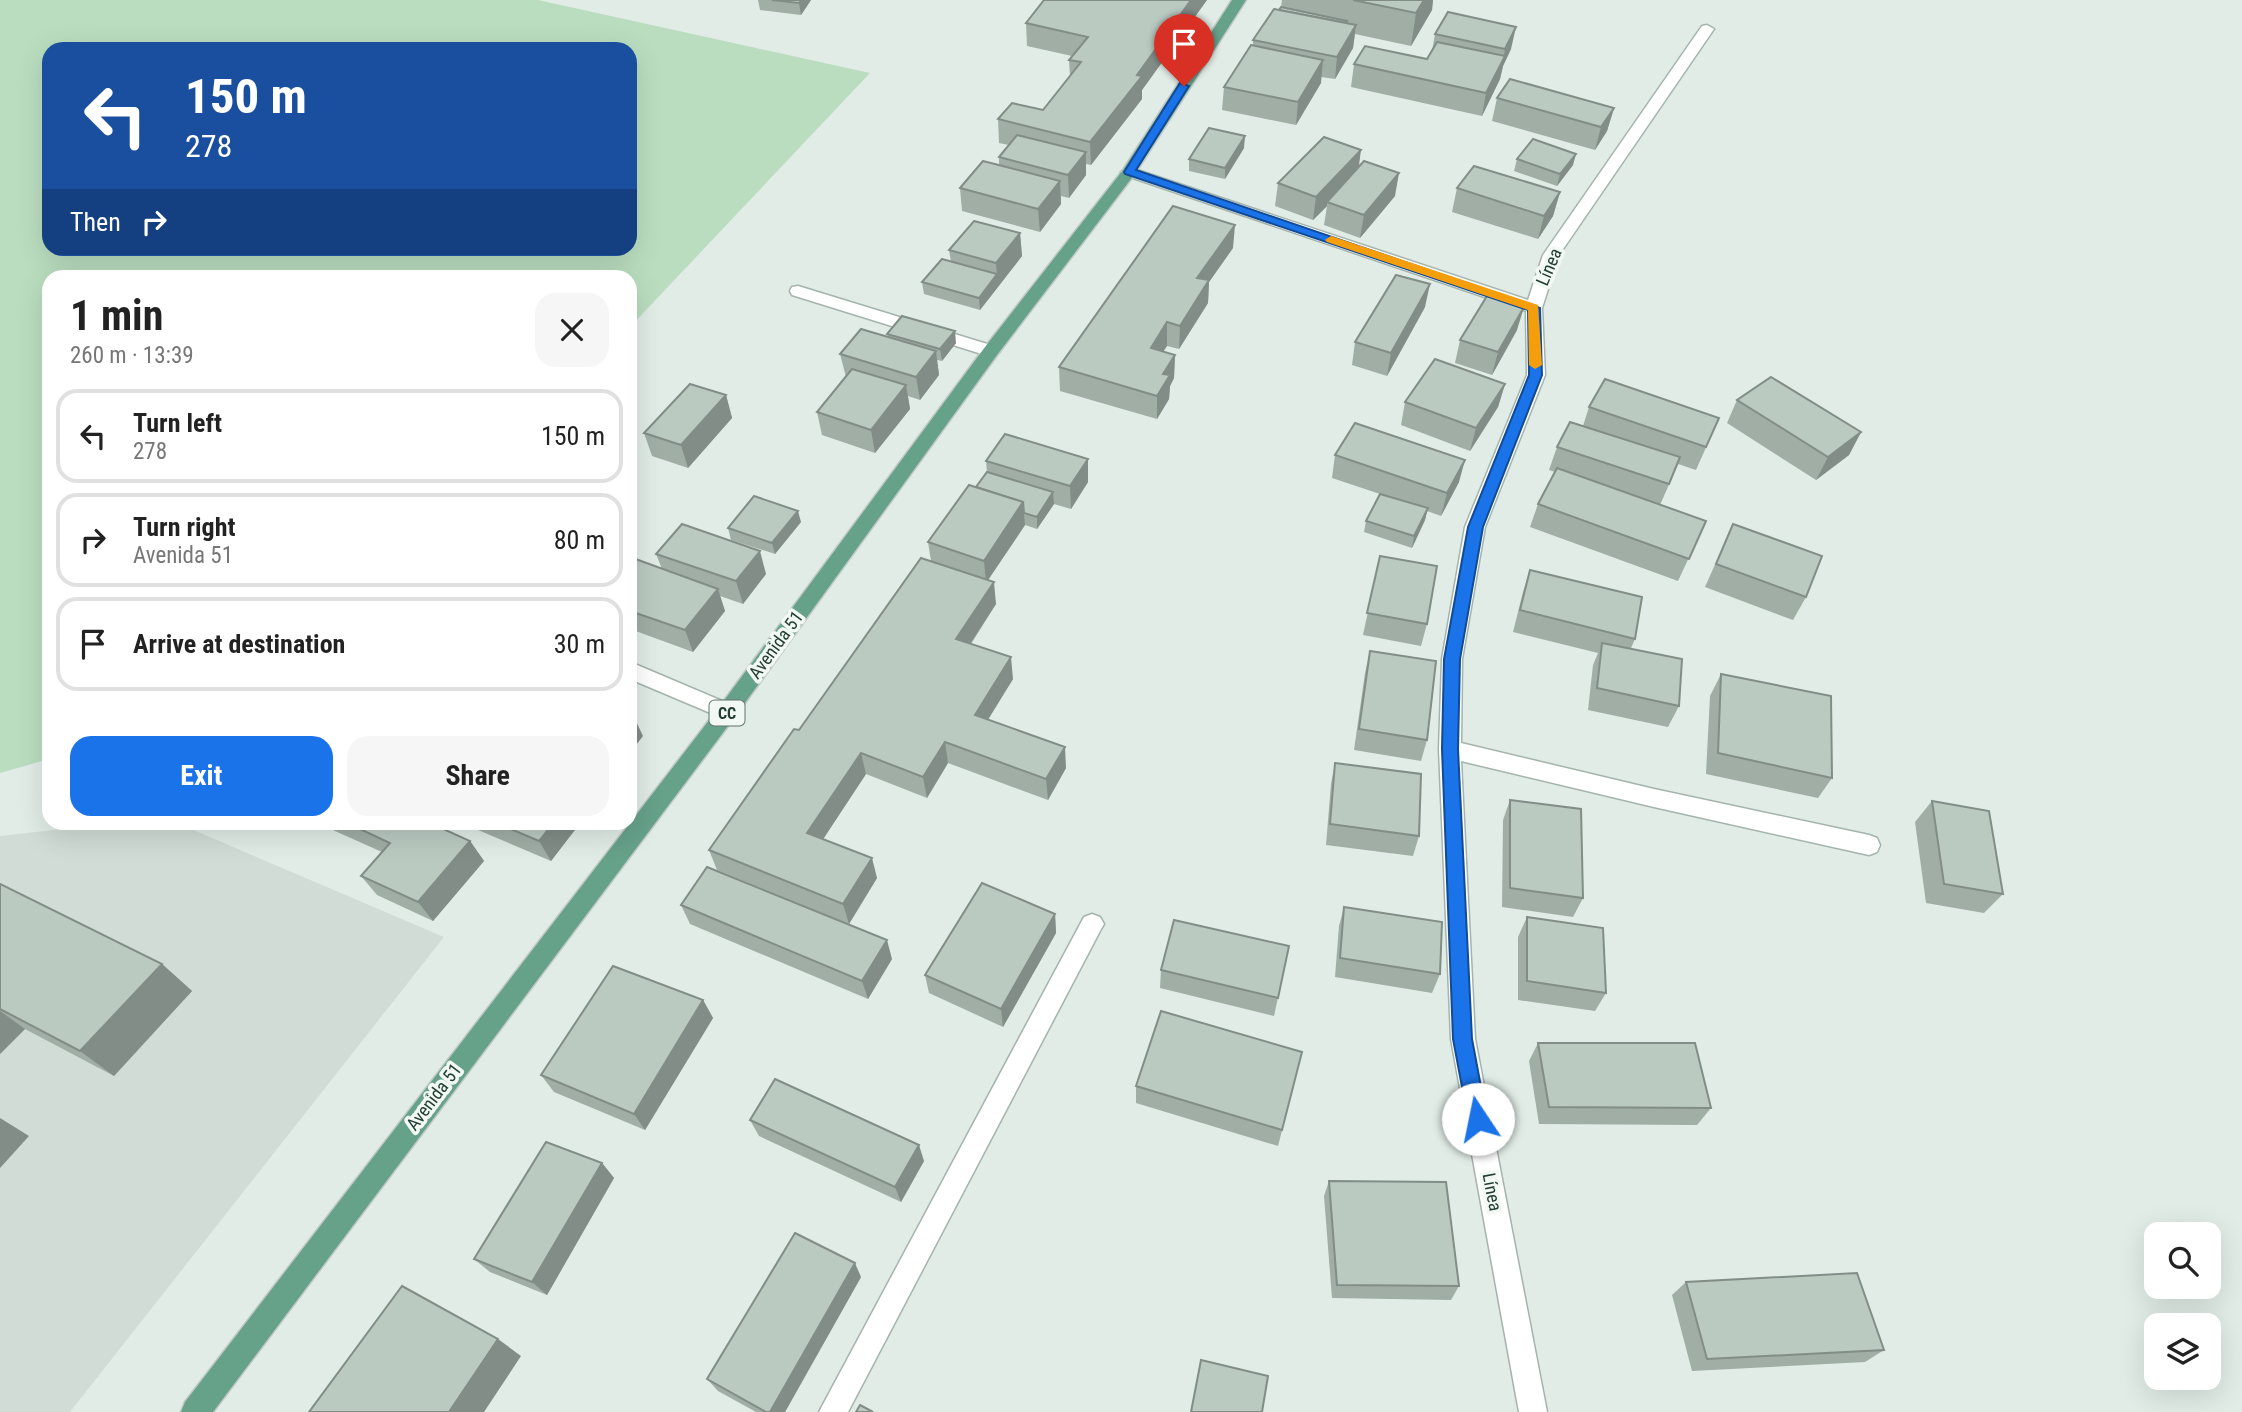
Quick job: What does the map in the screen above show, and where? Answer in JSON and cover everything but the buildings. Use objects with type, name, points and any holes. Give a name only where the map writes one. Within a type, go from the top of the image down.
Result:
[{"type":"main road","name":"Avenida 51","points":[[195,1412],[727,712],[992,351],[1129,172],[1239,0]]},
{"type":"street","name":"Línea","points":[[1533,1412],[1463,1039],[1450,749],[1452,659],[1475,527],[1536,375],[1534,308],[1551,255],[1707,29]]},
{"type":"street","points":[[1129,172],[1534,308]]},
{"type":"street","points":[[798,291],[992,351]]},
{"type":"street","points":[[637,673],[727,712]]},
{"type":"street","points":[[1450,749],[1654,798],[1869,845]]},
{"type":"street","points":[[833,1412],[1092,924]]},
{"type":"shaded area","points":[[54,830],[193,830],[444,937],[70,1412],[0,1412],[0,836]]},
{"type":"green space","points":[[0,0],[538,0],[870,73],[637,320],[637,270],[42,270],[42,761],[0,773]]},
{"type":"slow traffic","points":[[1331,240],[1534,308],[1535,365]]},
{"type":"route","points":[[1184,86],[1129,172],[1534,308],[1536,375],[1475,527],[1452,659],[1450,749],[1463,1039],[1478,1119]]}]
